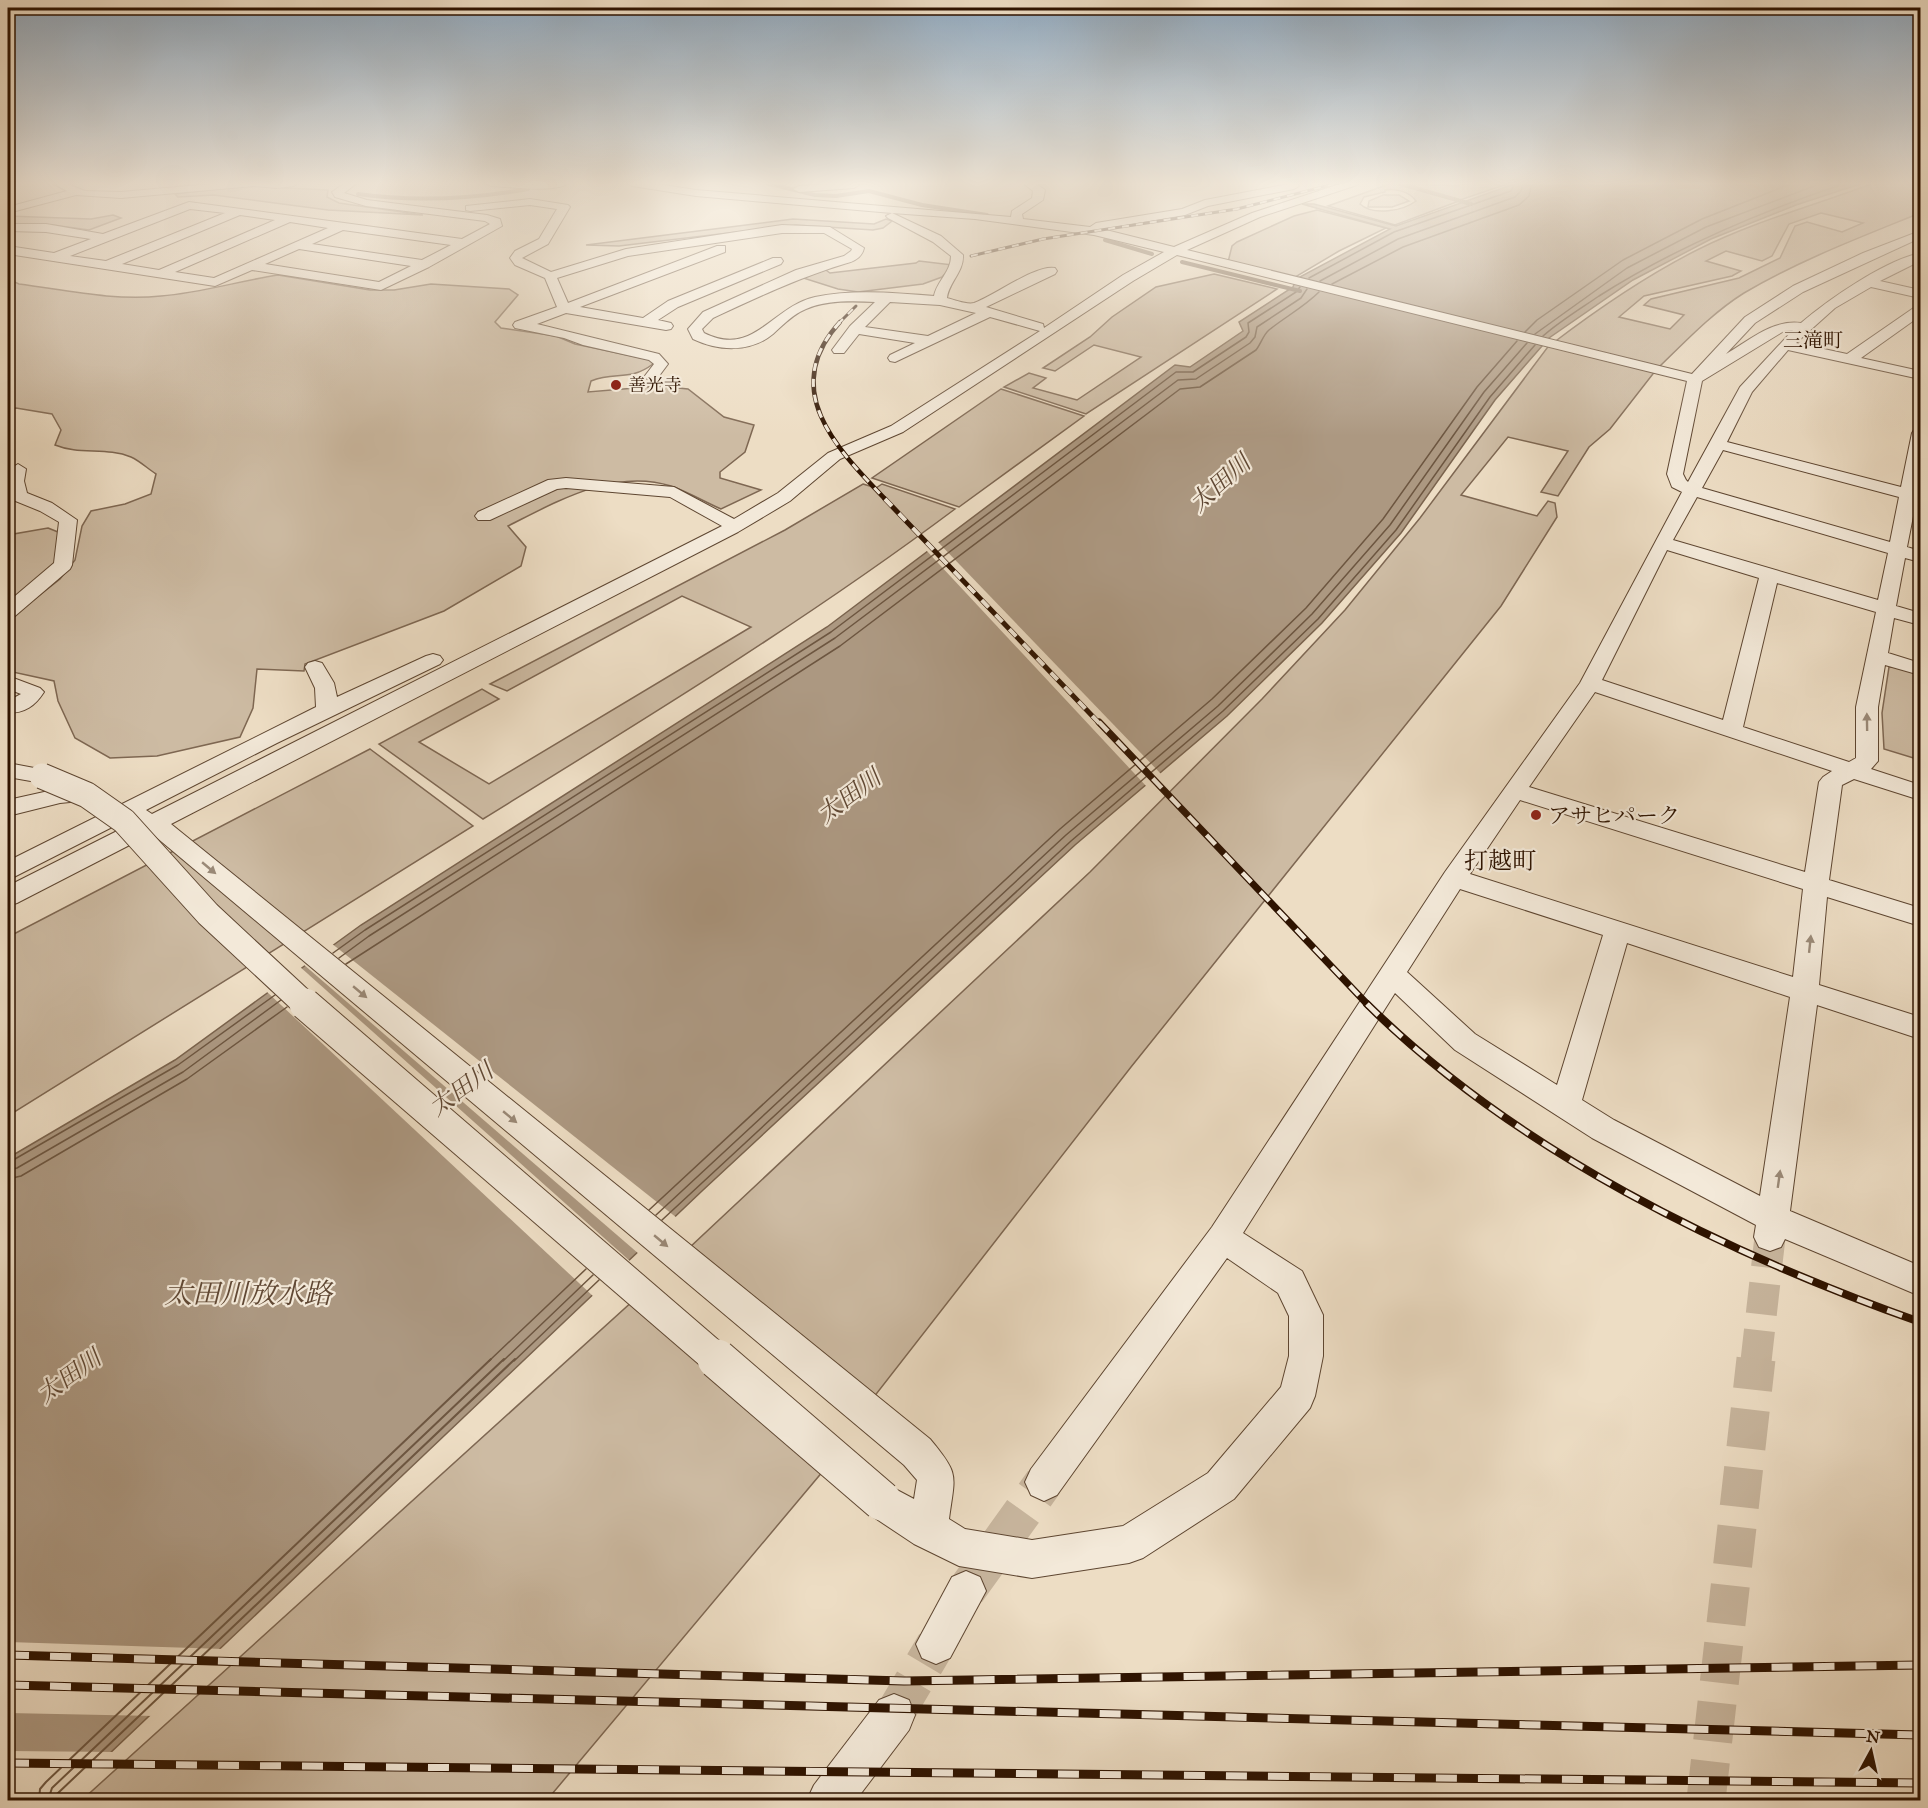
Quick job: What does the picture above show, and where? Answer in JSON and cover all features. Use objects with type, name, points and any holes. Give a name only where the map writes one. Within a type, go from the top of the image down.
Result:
[{"type":"street","points":[[116,267],[215,282],[248,267]]},
{"type":"street","points":[[160,274],[176,267]]},
{"type":"street","points":[[260,267],[381,286],[418,267]]},
{"type":"street","points":[[531,267],[550,276],[579,267]]},
{"type":"street","points":[[522,325],[680,267]]},
{"type":"street","points":[[646,322],[673,304],[762,267]]},
{"type":"street","points":[[789,267],[800,273]]},
{"type":"street","points":[[819,267],[800,273],[708,315],[695,329],[698,336],[706,341],[745,343],[762,336],[790,310],[803,304],[838,298],[940,301],[1038,327]]},
{"type":"street","points":[[940,301],[943,282],[956,267]]},
{"type":"street","points":[[8,880],[93,843],[732,528],[784,497],[834,456],[897,429],[1002,357],[1099,297],[1154,267]]},
{"type":"street","points":[[1240,267],[1688,377],[1781,327],[1804,328]]},
{"type":"street","points":[[1844,267],[1778,300],[1750,320],[1688,377],[1675,474],[1678,483],[1692,490],[1920,557]]},
{"type":"street","points":[[1044,1482],[1223,1237],[1454,878],[1590,683],[1662,543],[1718,444],[1745,390],[1785,345],[1830,305],[1867,282],[1898,267]]},
{"type":"street","points":[[972,309],[1028,280],[1051,272]]},
{"type":"street","points":[[550,276],[566,309],[666,326]]},
{"type":"street","points":[[1867,282],[1920,294]]},
{"type":"street","points":[[1002,357],[1038,327],[1072,305],[1089,297],[1099,297]]},
{"type":"street","points":[[839,350],[855,329],[887,298]]},
{"type":"street","points":[[1850,359],[1920,310]]},
{"type":"street","points":[[895,358],[987,313]]},
{"type":"street","points":[[509,314],[506,320],[512,324],[567,334],[588,342],[654,357],[661,364],[651,377]]},
{"type":"street","points":[[855,329],[930,341]]},
{"type":"street","points":[[1785,345],[1920,375]]},
{"type":"street","points":[[1772,1228],[1831,782],[1868,761],[1867,707],[1898,550],[1915,496],[1920,433]]},
{"type":"street","points":[[1718,444],[1915,496]]},
{"type":"street","points":[[8,612],[63,565],[68,520],[46,507],[19,496],[16,481],[18,469]]},
{"type":"street","points":[[484,516],[554,484],[566,483],[674,492],[726,520],[732,528]]},
{"type":"street","points":[[8,871],[676,537],[706,530],[732,528]]},
{"type":"street","points":[[1662,543],[1920,620]]},
{"type":"street","points":[[1731,730],[1769,575]]},
{"type":"street","points":[[1877,656],[1920,669]]},
{"type":"street","points":[[8,897],[212,778],[433,660]]},
{"type":"street","points":[[315,667],[324,679],[328,695],[327,711]]},
{"type":"street","points":[[8,682],[33,693],[30,699],[14,708],[8,707]]},
{"type":"street","points":[[1590,683],[1920,793]]},
{"type":"street","points":[[8,770],[42,776],[87,795],[124,821],[208,914],[291,992],[882,1502],[959,1547],[1032,1559],[1129,1545],[1221,1485],[1297,1396],[1306,1356],[1306,1315],[1290,1282],[1223,1237]]},
{"type":"street","points":[[1515,791],[1920,916]]},
{"type":"street","points":[[8,808],[82,792],[99,796],[142,818],[917,1452],[936,1475],[928,1530]]},
{"type":"street","points":[[1454,878],[1920,1028]]},
{"type":"street","points":[[1566,1104],[1617,931]]},
{"type":"street","points":[[1392,974],[1465,1042],[1603,1128],[1772,1228],[1920,1281]]},
{"type":"street","points":[[936,1644],[966,1591]]},
{"type":"street","points":[[829,1800],[894,1715]]},
{"type":"shaded area","points":[[878,267],[951,267],[942,277],[923,284],[858,292],[838,289],[800,277],[823,268],[830,273]]},
{"type":"shaded area","points":[[1244,267],[1312,267],[1287,282]]},
{"type":"shaded area","points":[[1666,267],[1728,267],[1741,271],[1732,276],[1644,296],[1619,317],[1670,329],[1684,315],[1644,305],[1651,299],[1739,278],[1761,267],[1794,267],[1732,301],[1688,338],[1657,369],[1553,343],[1588,317]]},
{"type":"shaded area","points":[[1214,274],[1277,289],[1086,414],[1004,387],[1029,373],[1046,378],[1033,388],[1077,400],[1141,357],[1094,345],[1055,371],[1043,368],[1090,337],[1112,317],[1156,287]]},
{"type":"shaded area","points":[[278,275],[370,290],[394,290],[431,284],[509,289],[518,295],[495,322],[501,328],[556,336],[575,344],[651,360],[653,364],[637,373],[591,381],[588,392],[659,386],[688,389],[724,417],[754,425],[745,452],[720,472],[720,478],[761,490],[721,509],[677,488],[650,482],[629,481],[608,484],[567,498],[508,526],[526,547],[521,566],[444,611],[305,664],[304,671],[257,669],[253,708],[240,737],[157,756],[110,758],[75,738],[58,701],[54,681],[8,671],[8,620],[60,579],[75,560],[82,526],[91,511],[125,504],[151,494],[156,474],[122,454],[74,450],[55,445],[61,430],[52,414],[16,408],[8,410],[8,279],[19,284],[72,292],[143,297],[190,292]]},
{"type":"shaded area","points":[[1550,344],[1656,370],[1610,429],[1589,447],[1558,496],[1541,492],[1568,451],[1508,437],[1461,495],[1537,516],[1548,501],[1555,503],[1557,517],[1501,606],[1131,1067],[870,1402],[688,1249],[1090,872],[1262,699],[1345,610],[1420,518]]},
{"type":"shaded area","points":[[1001,389],[1084,416],[959,507],[872,478]]},
{"type":"shaded area","points":[[863,484],[876,488],[882,484],[955,509],[781,631],[483,819],[379,744],[482,689],[499,699],[419,742],[489,784],[751,627],[682,596],[507,691],[490,684],[785,530]]},
{"type":"shaded area","points":[[48,528],[63,534],[55,562],[44,575],[8,604],[8,535]]},
{"type":"shaded area","points":[[1901,666],[1920,672],[1920,760],[1884,749],[1882,713],[1889,667]]},
{"type":"shaded area","points":[[370,749],[473,826],[8,1116],[8,937]]},
{"type":"shaded area","points":[[634,1300],[834,1458],[547,1800],[82,1800]]},
{"type":"water","name":"太田川放水路","points":[[1318,267],[1657,267],[1633,280],[1549,338],[1495,400],[1401,533],[1322,623],[1227,716],[1075,845],[702,1191],[89,1773],[8,1800],[8,1158],[175,1060],[361,925],[827,627],[1175,365],[1190,367],[1243,331],[1239,322],[1293,287],[1296,279]]},
{"type":"pier","points":[[936,540],[1162,775],[1147,787],[925,549]]},
{"type":"pier","points":[[331,943],[677,1218],[639,1254],[303,964]]},
{"type":"pier","points":[[299,966],[631,1262],[594,1297],[266,991]]},
{"type":"pier","points":[[8,1642],[224,1649],[154,1716],[8,1713]]},
{"type":"pier","points":[[8,1751],[116,1752],[63,1800],[8,1800]]},
{"type":"waterway","points":[[1204,267],[1300,291]]},
{"type":"tunnel","points":[[1756,1361],[1770,1237]]},
{"type":"tunnel","points":[[1706,1800],[1756,1359]]},
{"type":"tunnel","points":[[966,1591],[1044,1482]]},
{"type":"tunnel","points":[[894,1715],[936,1644]]},
{"type":"railway","points":[[840,322],[856,306]]},
{"type":"railway","points":[[840,322],[822,347],[814,371],[814,395],[822,418],[834,439],[850,461],[887,501]]},
{"type":"railway","points":[[885,499],[1100,724]]},
{"type":"railway","points":[[1099,722],[1368,1005]]},
{"type":"railway","points":[[1368,1005],[1426,1057],[1489,1106],[1556,1151],[1626,1192],[1698,1230],[1772,1264],[1846,1295],[1920,1322]]},
{"type":"railway","points":[[8,1655],[904,1681],[1920,1665]]},
{"type":"railway","points":[[8,1685],[1920,1735]]},
{"type":"railway","points":[[8,1763],[1920,1783]]},
{"type":"railway","points":[[8,1799],[189,1800]]},
{"type":"place","name":"善光寺","points":[[616,385]]},
{"type":"place","name":"アサヒパーク","points":[[1536,815]]},
{"type":"district","name":"三滝町","points":[[1813,340]]},
{"type":"district","name":"打越町","points":[[1500,861]]},
{"type":"water label","name":"太田川","points":[[1220,483]]},
{"type":"water label","name":"太田川","points":[[849,796]]},
{"type":"water label","name":"太田川","points":[[461,1089]]},
{"type":"water label","name":"太田川","points":[[69,1376]]}]
